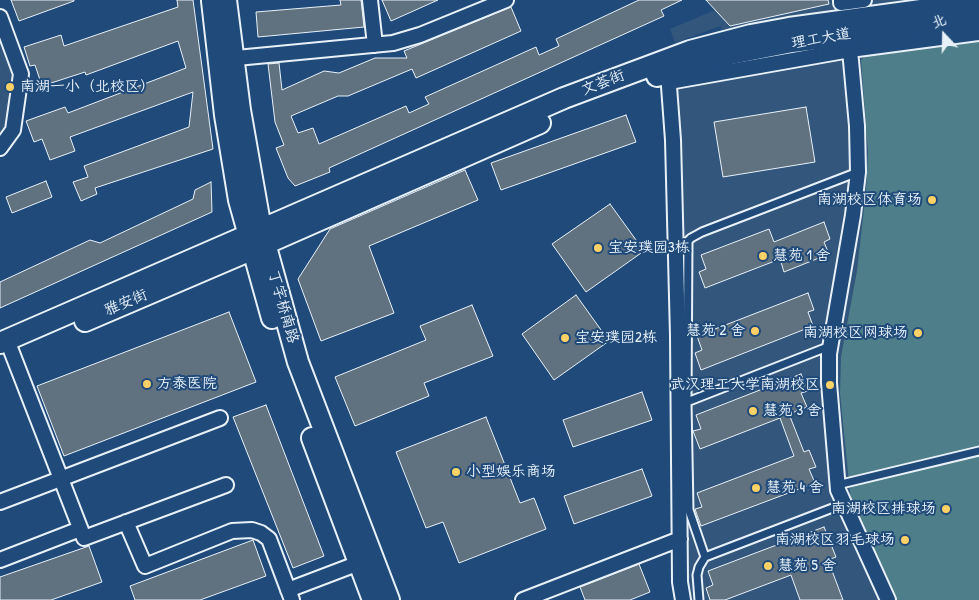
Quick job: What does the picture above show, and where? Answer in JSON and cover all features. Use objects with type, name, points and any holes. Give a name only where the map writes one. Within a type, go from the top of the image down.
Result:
[{"type":"main road","name":"丁字桥南路","points":[[212,0],[225,59]]},
{"type":"main road","name":"丁字桥南路","points":[[226,0],[225,59],[230,150],[256,239],[375,599]]},
{"type":"main road","name":"文荟街","points":[[256,239],[564,98],[690,51],[751,34],[979,2]]},
{"type":"main road","name":"文荟街","points":[[256,239],[597,98],[668,77],[731,54],[792,42],[979,18]]},
{"type":"main road","name":"丁字桥南路","points":[[256,239],[286,367],[359,564],[375,599]]},
{"type":"main road","name":"雅安街","points":[[5,348],[256,239]]},
{"type":"street","points":[[370,0],[375,45]]},
{"type":"street","points":[[225,59],[375,45],[420,35],[506,0]]},
{"type":"street","points":[[841,1],[864,0]]},
{"type":"street","points":[[0,17],[21,74],[13,130],[0,148]]},
{"type":"street","name":"理工大道","points":[[668,77],[979,33]]},
{"type":"street","points":[[850,50],[857,126],[858,172],[853,215],[830,346],[829,383],[837,484],[843,504],[888,600]]},
{"type":"street","points":[[668,77],[673,140],[678,336],[680,582],[683,600]]},
{"type":"street","points":[[5,348],[61,478],[84,538],[226,484]]},
{"type":"street","points":[[0,502],[220,418]]},
{"type":"street","points":[[126,522],[145,566],[232,532],[252,530],[261,533],[269,539],[290,595],[359,564]]},
{"type":"street","points":[[0,560],[80,529]]},
{"type":"street","points":[[523,600],[680,539]]},
{"type":"lane","points":[[705,557],[689,510],[686,402],[687,247],[690,238],[858,172]]},
{"type":"lane","points":[[686,402],[830,346]]},
{"type":"lane","points":[[837,484],[979,452]]},
{"type":"lane","points":[[699,600],[697,575],[705,557],[843,504]]},
{"type":"shaded area","points":[[706,0],[924,0],[834,11],[722,30],[720,26],[675,43],[670,29],[715,10]]},
{"type":"shaded area","name":"南湖一小（北校区）","points":[[0,17],[21,74],[13,130],[0,148]]},
{"type":"shaded area","name":"武汉理工大学南湖校区","points":[[979,27],[979,600],[689,600],[685,569],[677,77]]},
{"type":"green space","points":[[979,40],[979,600],[894,600],[851,502],[840,393],[841,357],[857,271],[866,191],[868,152],[861,60],[867,54]]},
{"type":"building","points":[[11,0],[74,0],[74,1],[19,21]]},
{"type":"building","points":[[177,0],[193,0],[213,149],[95,188],[97,194],[81,201],[73,182],[88,177],[84,166],[189,127],[193,92],[70,137],[75,151],[50,160],[42,139],[34,142],[26,121],[65,107],[68,113],[186,68],[178,41],[86,75],[85,72],[42,86],[35,65],[30,66],[24,47],[61,35],[64,46],[178,7]]},
{"type":"building","points":[[340,0],[361,0],[364,27],[258,37],[256,12],[341,5]]},
{"type":"building","points":[[382,0],[438,0],[391,21]]},
{"type":"building","points":[[639,0],[682,0],[661,10],[664,16],[329,168],[330,172],[295,186],[288,178],[276,148],[284,145],[275,122],[268,64],[279,63],[282,90],[324,71],[339,73],[375,58],[407,58],[404,51],[511,7],[521,31],[416,78],[412,69],[348,96],[338,96],[291,116],[298,133],[313,128],[319,144],[406,106],[409,113],[429,104],[425,97],[536,47],[539,55],[559,46],[556,39]]},
{"type":"building","points":[[706,0],[828,0],[829,4],[730,26]]},
{"type":"building","points":[[806,107],[815,162],[723,177],[714,122]]},
{"type":"building","points":[[626,115],[636,142],[501,190],[491,163]]},
{"type":"building","points":[[465,170],[478,200],[369,246],[394,313],[321,341],[298,279],[330,229]]},
{"type":"building","points":[[46,181],[52,197],[12,213],[6,197]]},
{"type":"building","points":[[211,182],[212,212],[0,308],[0,282],[90,240],[100,243],[193,199],[195,190]]},
{"type":"building","name":"宝安璞园3栋","points":[[610,204],[644,251],[586,292],[552,244]]},
{"type":"building","name":"慧苑 1 舍","points":[[824,222],[830,239],[824,242],[829,254],[784,272],[780,259],[705,288],[699,272],[706,269],[701,255],[769,229],[774,242]]},
{"type":"building","name":"慧苑 2 舍","points":[[808,293],[814,310],[808,312],[813,326],[701,370],[695,353],[702,350],[697,336]]},
{"type":"building","name":"宝安璞园2栋","points":[[576,295],[609,341],[554,380],[522,334]]},
{"type":"building","points":[[472,305],[493,356],[424,383],[429,396],[355,426],[335,377],[426,340],[420,326]]},
{"type":"building","name":"方泰医院","points":[[229,312],[256,382],[64,456],[37,386]]},
{"type":"building","points":[[801,374],[808,391],[801,393],[807,407],[789,414],[804,452],[809,450],[816,467],[809,469],[815,483],[701,526],[695,509],[702,507],[697,493],[794,456],[780,418],[700,449],[693,431],[701,429],[696,415]]},
{"type":"building","points":[[642,392],[652,420],[573,447],[563,420]]},
{"type":"building","points":[[266,405],[324,556],[293,568],[233,417]]},
{"type":"building","name":"小型娱乐商场","points":[[486,417],[520,503],[534,498],[546,529],[459,563],[443,522],[426,528],[396,452]]},
{"type":"building","points":[[642,469],[652,496],[574,524],[564,496]]},
{"type":"building","name":"慧苑 5 舍","points":[[824,527],[836,557],[828,560],[843,600],[800,600],[791,575],[725,600],[710,600],[706,588],[713,585],[708,571]]},
{"type":"building","points":[[253,540],[266,576],[200,600],[135,600],[130,586]]},
{"type":"building","points":[[89,546],[102,582],[51,600],[0,600],[0,577]]},
{"type":"building","points":[[639,564],[650,592],[630,600],[585,600],[580,587]]},
{"type":"place","name":"南湖一小（北校区）","points":[[10,87]]},
{"type":"place","name":"南湖校区体育场","points":[[932,200]]},
{"type":"place","name":"宝安璞园3栋","points":[[598,248]]},
{"type":"place","name":"慧苑 1 舍","points":[[763,256]]},
{"type":"place","name":"慧苑 2 舍","points":[[755,331]]},
{"type":"place","name":"南湖校区网球场","points":[[918,333]]},
{"type":"place","name":"宝安璞园2栋","points":[[565,338]]},
{"type":"place","name":"方泰医院","points":[[147,384]]},
{"type":"place","name":"武汉理工大学南湖校区","points":[[830,385]]},
{"type":"place","name":"慧苑 3 舍","points":[[753,411]]},
{"type":"place","name":"小型娱乐商场","points":[[456,472]]},
{"type":"place","name":"慧苑 4 舍","points":[[756,488]]},
{"type":"place","name":"南湖校区排球场","points":[[946,509]]},
{"type":"place","name":"南湖校区羽毛球场","points":[[905,540]]},
{"type":"place","name":"慧苑 5 舍","points":[[768,566]]}]
